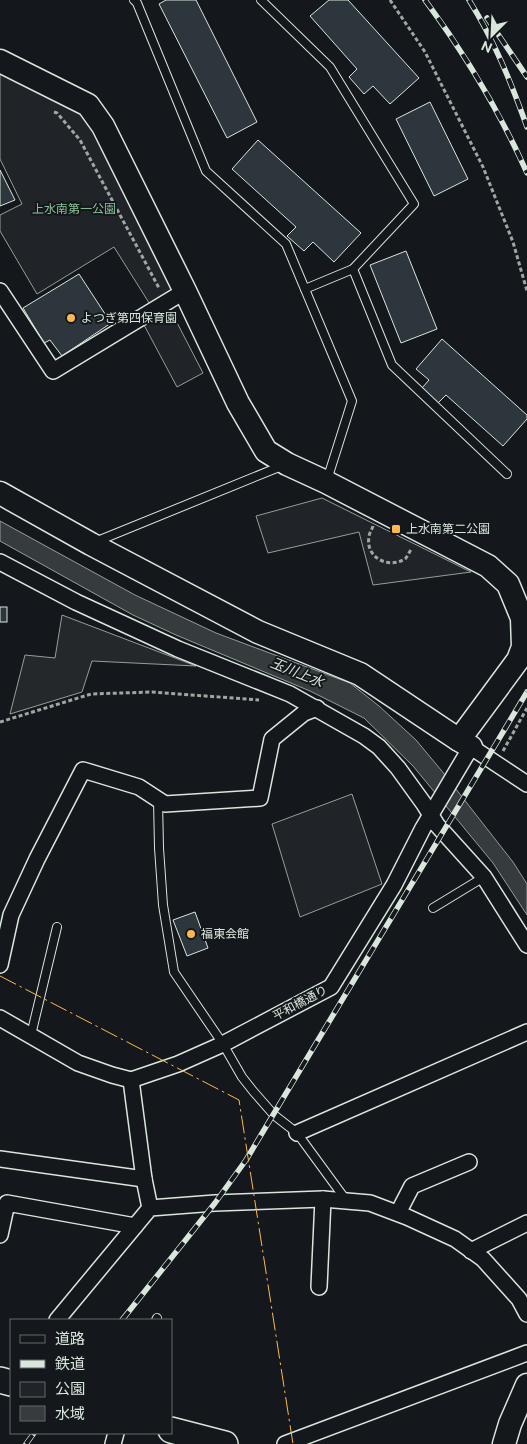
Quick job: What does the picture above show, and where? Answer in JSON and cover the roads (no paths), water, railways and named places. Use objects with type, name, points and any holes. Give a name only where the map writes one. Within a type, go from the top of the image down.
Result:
[{"type":"main road","points":[[172,1430],[225,1444]]},
{"type":"street","points":[[2,66],[88,104],[103,126],[238,403],[266,451],[287,464],[326,482],[488,566],[508,584],[522,618],[523,647],[518,660],[465,743]]},
{"type":"street","points":[[0,291],[5,311],[53,371],[184,291]]},
{"type":"street","points":[[0,492],[91,544],[258,632],[360,674],[525,780]]},
{"type":"street","points":[[0,562],[76,602],[178,649],[290,694],[351,727],[379,747],[398,768],[424,804],[434,810],[437,825],[484,877],[527,945]]},
{"type":"street","points":[[0,965],[11,915],[83,770],[139,787],[165,804],[260,798],[272,739],[304,713],[317,708]]},
{"type":"street","name":"平和橋通り","points":[[131,1080],[178,1064],[223,1044],[331,987],[394,885],[423,828],[460,767],[465,743]]},
{"type":"street","points":[[0,1018],[78,1063],[131,1080],[144,1179],[150,1208]]},
{"type":"street","points":[[297,1133],[527,1032]]},
{"type":"street","points":[[0,1159],[144,1179]]},
{"type":"street","points":[[398,1213],[412,1186],[468,1162]]},
{"type":"street","points":[[319,1287],[323,1199]]},
{"type":"street","points":[[58,1319],[150,1208],[214,1203],[323,1199],[370,1203],[398,1213],[455,1239],[483,1259],[519,1299],[527,1314]]},
{"type":"street","points":[[0,1235],[7,1203],[135,1226]]},
{"type":"street","points":[[471,1251],[527,1223]]},
{"type":"street","points":[[285,1444],[527,1353]]},
{"type":"street","points":[[504,1444],[510,1424],[527,1385]]},
{"type":"lane","points":[[134,0],[137,3],[206,171],[286,244],[352,401],[326,482]]},
{"type":"lane","points":[[261,0],[330,67],[414,204],[353,269],[305,289]]},
{"type":"lane","points":[[353,269],[392,365],[508,474]]},
{"type":"lane","points":[[91,544],[287,464]]},
{"type":"lane","points":[[158,800],[163,905],[174,972],[253,1091],[274,1115],[297,1133],[347,1201]]},
{"type":"lane","points":[[433,908],[484,877]]},
{"type":"lane","points":[[31,1036],[57,927]]},
{"type":"water","name":"玉川上水","points":[[0,521],[135,595],[216,633],[350,683],[379,706],[416,740],[513,862],[527,884],[527,915],[493,863],[413,766],[364,718],[310,691],[133,615],[0,541]]},
{"type":"railway","points":[[425,0],[481,84],[517,150],[527,173]]},
{"type":"railway","points":[[469,0],[501,62],[527,127]]},
{"type":"railway","points":[[487,18],[527,77]]},
{"type":"railway","points":[[123,1319],[215,1203],[246,1160],[527,692]]},
{"type":"railway","points":[[26,1444],[33,1434]]},
{"type":"place","name":"よつぎ第四保育園","points":[[71,318]]},
{"type":"place","name":"上水南第二公園","points":[[396,529]]},
{"type":"place","name":"福東会館","points":[[191,934]]},
{"type":"park label","name":"上水南第一公園","points":[[74,209]]}]
